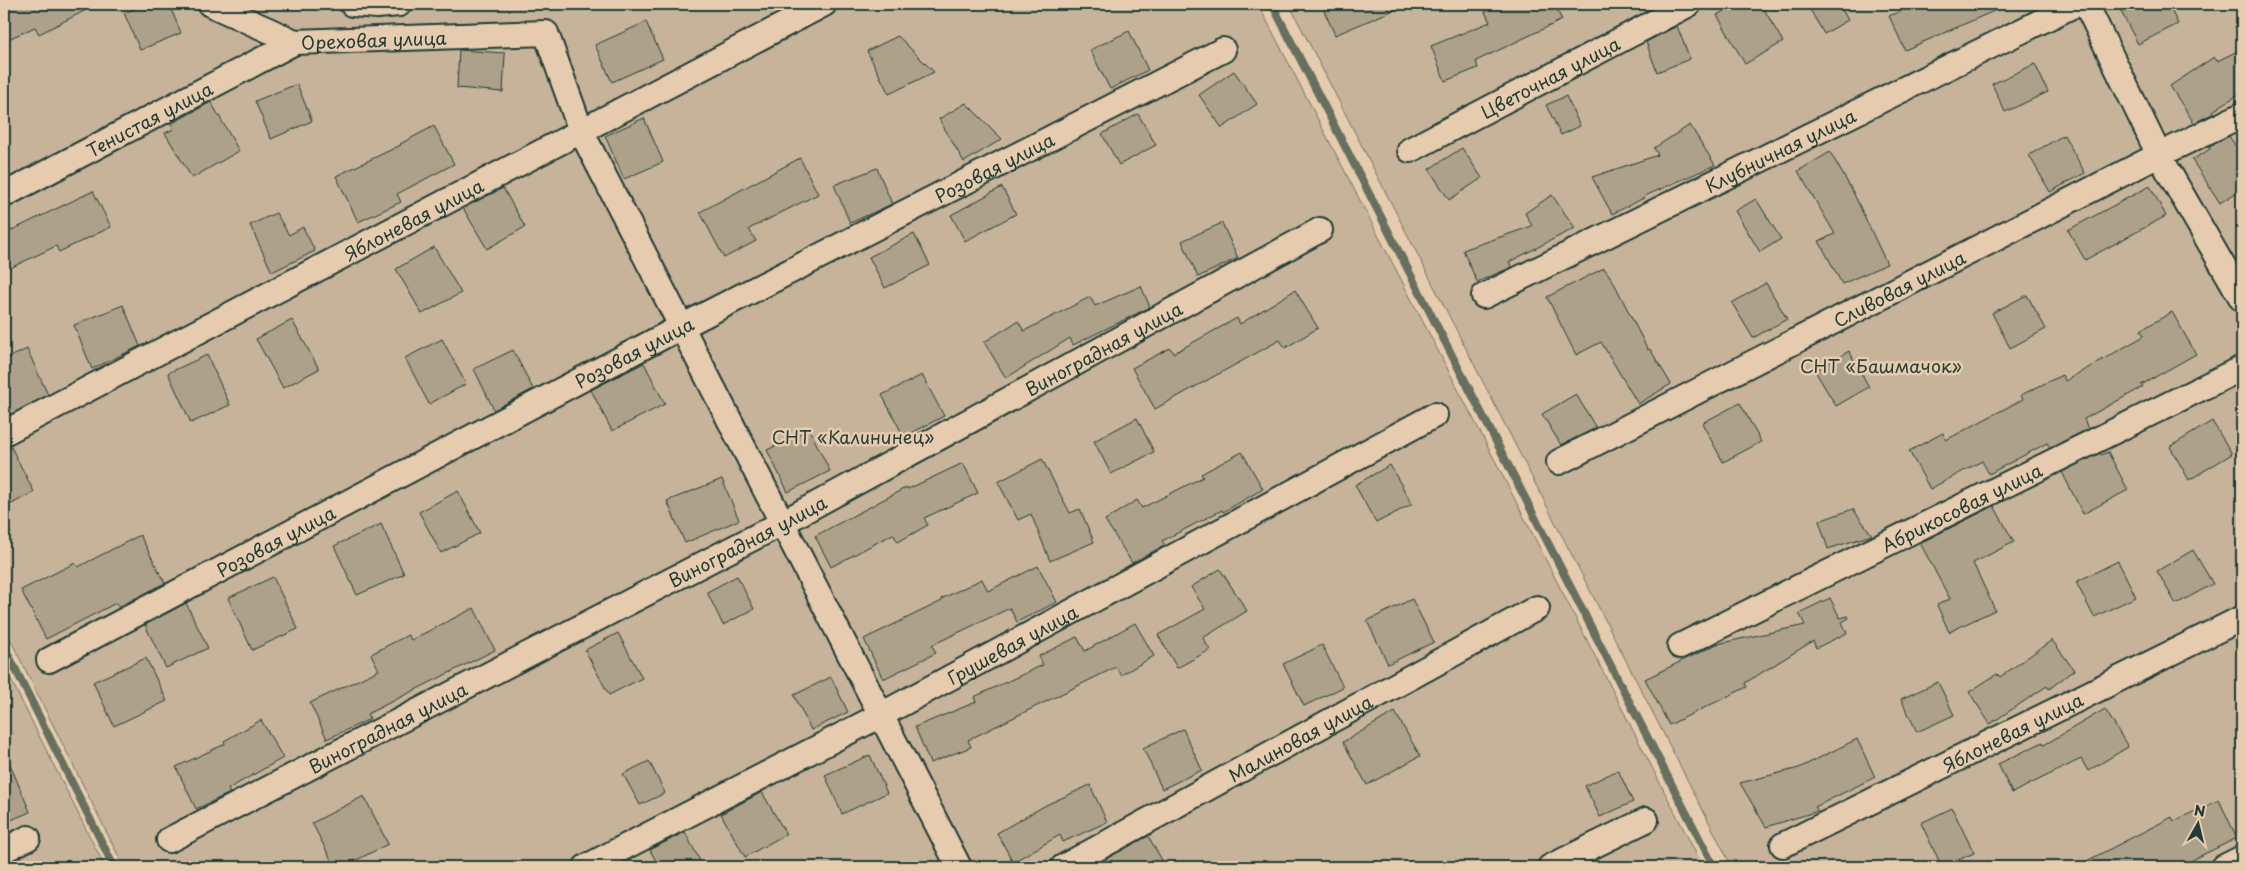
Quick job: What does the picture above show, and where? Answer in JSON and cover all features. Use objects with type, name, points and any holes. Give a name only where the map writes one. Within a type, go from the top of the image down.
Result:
[{"type":"street","name":"Ореховая улица","points":[[210,4],[295,42],[546,33],[581,132]]},
{"type":"street","points":[[352,4],[377,6],[399,4]]},
{"type":"street","name":"Яблоневая улица","points":[[4,433],[824,4]]},
{"type":"street","name":"Цветочная улица","points":[[1410,150],[1689,4]]},
{"type":"street","name":"Клубничная улица","points":[[1484,296],[2076,4]]},
{"type":"street","points":[[2086,4],[2159,155],[2242,300]]},
{"type":"street","name":"Тенистая улица","points":[[4,195],[295,42]]},
{"type":"street","name":"Розовая улица","points":[[49,660],[680,327],[1223,50]]},
{"type":"street","name":"Сливовая улица","points":[[1559,462],[2159,155],[2242,115]]},
{"type":"street","points":[[581,132],[959,867]]},
{"type":"street","name":"Виноградная улица","points":[[169,840],[782,523],[1320,230]]},
{"type":"street","name":"Абрикосовая улица","points":[[1680,646],[2242,368]]},
{"type":"street","name":"Грушевая улица","points":[[586,867],[881,715],[1435,415]]},
{"type":"street","name":"Малиновая улица","points":[[1063,867],[1537,608]]},
{"type":"street","name":"Яблоневая улица","points":[[1782,845],[2242,618]]},
{"type":"street","points":[[1550,867],[1646,820]]},
{"type":"street","points":[[4,850],[28,838]]},
{"type":"street","points":[[2224,867],[2242,858]]},
{"type":"green space","name":"СНТ «Калининец»","points":[[4,4],[1258,4],[1703,867],[124,867],[4,627]]},
{"type":"green space","name":"СНТ «Башмачок»","points":[[1289,4],[2242,4],[2242,867],[1732,867]]},
{"type":"green space","points":[[4,666],[105,867],[4,867]]},
{"type":"building","points":[[4,4],[98,4],[39,34],[35,27],[4,41]]},
{"type":"building","points":[[146,4],[169,4],[181,33],[140,50],[124,13]]},
{"type":"building","points":[[1321,4],[1408,4],[1335,35]]},
{"type":"building","points":[[1502,4],[1554,4],[1562,20],[1476,61],[1478,68],[1445,81],[1431,46],[1490,22],[1485,12]]},
{"type":"building","points":[[1737,4],[1761,4],[1783,42],[1745,64],[1717,15]]},
{"type":"building","points":[[1807,4],[1839,4],[1848,20],[1824,34]]},
{"type":"building","points":[[1917,4],[2010,4],[1905,50],[1889,16]]},
{"type":"building","points":[[2117,4],[2168,4],[2178,24],[2138,44]]},
{"type":"building","points":[[646,22],[663,59],[612,82],[595,45]]},
{"type":"building","points":[[1677,26],[1690,59],[1657,72],[1646,42]]},
{"type":"building","points":[[1129,31],[1148,70],[1110,89],[1090,50]]},
{"type":"building","points":[[898,36],[934,72],[889,94],[867,51]]},
{"type":"building","points":[[2242,49],[2242,92],[2213,111],[2214,113],[2194,123],[2170,86],[2214,57],[2217,61]]},
{"type":"building","points":[[459,50],[505,53],[503,92],[457,88]]},
{"type":"building","points":[[2035,64],[2048,92],[2005,112],[1992,84]]},
{"type":"building","points":[[1234,71],[1257,104],[1222,128],[1199,95]]},
{"type":"building","points":[[297,84],[312,121],[271,139],[255,101]]},
{"type":"building","points":[[1566,96],[1580,126],[1561,135],[1546,105]]},
{"type":"building","points":[[211,102],[239,151],[192,178],[165,133],[174,129],[171,124]]},
{"type":"building","points":[[966,103],[1002,139],[964,162],[939,119]]},
{"type":"building","points":[[1138,114],[1156,145],[1119,165],[1102,134]]},
{"type":"building","points":[[644,118],[663,162],[624,179],[605,136]]},
{"type":"building","points":[[1690,125],[1715,165],[1645,196],[1612,214],[1592,177],[1658,155],[1654,148]]},
{"type":"building","points":[[434,126],[454,164],[397,194],[401,202],[358,222],[336,176],[401,145]]},
{"type":"building","points":[[2064,135],[2085,173],[2050,192],[2029,155]]},
{"type":"building","points":[[2229,136],[2242,156],[2242,189],[2220,203],[2192,160],[2210,149],[2209,146]]},
{"type":"building","points":[[1462,148],[1482,178],[1449,200],[1429,169]]},
{"type":"building","points":[[1830,152],[1853,192],[1887,264],[1842,284],[1819,241],[1835,234],[1798,171]]},
{"type":"building","points":[[800,158],[818,194],[749,229],[756,241],[724,258],[700,212]]},
{"type":"building","points":[[877,168],[892,204],[850,223],[834,185]]},
{"type":"building","points":[[2150,186],[2166,216],[2085,260],[2068,230]]},
{"type":"building","points":[[1002,187],[1016,214],[965,241],[951,215]]},
{"type":"building","points":[[503,188],[525,227],[487,249],[463,208]]},
{"type":"building","points":[[93,191],[111,227],[59,252],[56,246],[4,271],[4,234]]},
{"type":"building","points":[[1552,195],[1575,228],[1509,262],[1512,267],[1477,282],[1463,250],[1532,226],[1525,213]]},
{"type":"building","points":[[1756,199],[1781,239],[1760,252],[1735,211]]},
{"type":"building","points":[[276,213],[289,235],[303,227],[315,251],[272,272],[250,225]]},
{"type":"building","points":[[1222,223],[1238,258],[1198,277],[1182,241]]},
{"type":"building","points":[[914,234],[930,265],[885,288],[869,257]]},
{"type":"building","points":[[434,247],[461,293],[422,314],[396,269]]},
{"type":"building","points":[[1604,268],[1612,279],[1648,350],[1650,349],[1671,384],[1638,404],[1601,342],[1576,355],[1547,297]]},
{"type":"building","points":[[1766,283],[1787,319],[1753,338],[1732,303]]},
{"type":"building","points":[[1141,286],[1150,307],[1073,345],[1070,338],[1006,378],[984,342],[1018,321],[1024,331],[1090,297],[1095,306]]},
{"type":"building","points":[[1295,290],[1318,328],[1285,348],[1280,340],[1155,409],[1132,368],[1170,348],[1174,353],[1237,318],[1240,324]]},
{"type":"building","points":[[2027,295],[2046,329],[2010,348],[1992,313]]},
{"type":"building","points":[[123,305],[140,346],[92,369],[74,325]]},
{"type":"building","points":[[2172,312],[2196,354],[2141,385],[2143,387],[2084,419],[2088,429],[2050,448],[2047,443],[1989,474],[1982,461],[1930,489],[1909,451],[1943,433],[1946,440],[2023,399],[2021,395],[2062,375],[2065,381],[2144,336],[2141,330]]},
{"type":"building","points":[[292,320],[319,369],[283,388],[256,339]]},
{"type":"building","points":[[442,339],[466,384],[429,404],[405,358]]},
{"type":"building","points":[[27,349],[48,395],[4,418],[4,360]]},
{"type":"building","points":[[513,350],[533,389],[494,410],[474,369]]},
{"type":"building","points":[[1849,351],[1869,387],[1836,406],[1815,371]]},
{"type":"building","points":[[207,355],[230,405],[191,423],[168,373]]},
{"type":"building","points":[[644,363],[665,404],[612,431],[591,390]]},
{"type":"building","points":[[922,375],[944,416],[904,437],[882,395]]},
{"type":"building","points":[[1576,394],[1596,428],[1561,445],[1542,414]]},
{"type":"building","points":[[1740,403],[1761,442],[1723,462],[1702,423]]},
{"type":"building","points":[[1137,418],[1154,452],[1111,474],[1094,441]]},
{"type":"building","points":[[2212,421],[2232,454],[2189,480],[2170,447]]},
{"type":"building","points":[[809,429],[830,471],[788,492],[767,450]]},
{"type":"building","points":[[10,445],[34,492],[4,508],[4,447]]},
{"type":"building","points":[[1242,452],[1263,489],[1223,512],[1222,510],[1162,541],[1165,545],[1132,563],[1105,520],[1137,500],[1142,508],[1203,477],[1201,474]]},
{"type":"building","points":[[2108,452],[2128,490],[2083,514],[2062,472],[2100,453],[2101,455]]},
{"type":"building","points":[[1042,459],[1070,513],[1080,509],[1094,542],[1050,561],[1031,514],[1018,520],[998,482]]},
{"type":"building","points":[[963,463],[978,493],[924,518],[928,525],[898,542],[893,534],[831,567],[815,536],[907,487],[908,489]]},
{"type":"building","points":[[1390,465],[1412,504],[1376,523],[1355,485]]},
{"type":"building","points":[[722,479],[739,520],[685,543],[667,501]]},
{"type":"building","points":[[458,491],[480,533],[441,553],[419,512]]},
{"type":"building","points":[[1994,506],[2014,542],[1973,563],[1995,610],[1949,632],[1937,605],[1950,599],[1920,543]]},
{"type":"building","points":[[1853,509],[1872,535],[1828,549],[1819,521]]},
{"type":"building","points":[[381,524],[404,574],[357,595],[334,546]]},
{"type":"building","points":[[140,535],[165,583],[118,607],[116,603],[46,639],[21,590],[75,563],[78,567]]},
{"type":"building","points":[[2193,550],[2213,584],[2176,604],[2157,571]]},
{"type":"building","points":[[2118,561],[2136,597],[2094,617],[2076,582]]},
{"type":"building","points":[[1038,566],[1057,602],[1017,622],[1010,608],[932,645],[936,653],[883,679],[864,639],[982,579],[988,591]]},
{"type":"building","points":[[1220,569],[1247,611],[1203,638],[1210,650],[1177,668],[1158,635],[1205,609],[1191,587]]},
{"type":"building","points":[[737,576],[754,609],[723,625],[707,592]]},
{"type":"building","points":[[273,577],[298,629],[252,650],[228,598]]},
{"type":"building","points":[[1830,598],[1840,618],[1848,616],[1849,618],[1842,622],[1847,633],[1816,648],[1813,641],[1745,683],[1747,687],[1669,725],[1645,679],[1717,644],[1805,625],[1799,613]]},
{"type":"building","points":[[1412,599],[1434,642],[1388,664],[1367,621]]},
{"type":"building","points":[[186,603],[208,648],[166,668],[145,625]]},
{"type":"building","points":[[474,608],[495,650],[367,714],[370,719],[327,739],[310,703],[379,670],[371,654],[408,635],[411,640]]},
{"type":"building","points":[[1135,623],[1154,656],[1121,675],[1116,667],[968,740],[971,747],[930,763],[915,727],[976,702],[974,697],[1043,665],[1039,656],[1077,637],[1085,651]]},
{"type":"building","points":[[618,633],[642,678],[609,695],[585,650]]},
{"type":"building","points":[[2052,640],[2074,670],[2049,689],[2047,686],[1990,724],[1969,692],[1997,674],[2000,677]]},
{"type":"building","points":[[1322,645],[1343,687],[1304,706],[1283,664]]},
{"type":"building","points":[[146,658],[167,701],[114,726],[93,682]]},
{"type":"building","points":[[831,677],[848,712],[811,730],[794,695]]},
{"type":"building","points":[[1938,682],[1954,715],[1917,732],[1901,699]]},
{"type":"building","points":[[2105,709],[2128,747],[2088,771],[2081,759],[2012,793],[1998,764],[2043,742],[2044,745]]},
{"type":"building","points":[[1395,712],[1420,756],[1367,785],[1343,742]]},
{"type":"building","points":[[261,720],[283,758],[228,789],[230,793],[196,809],[176,767],[225,744],[224,741]]},
{"type":"building","points":[[1183,729],[1202,770],[1162,789],[1143,748]]},
{"type":"building","points":[[1857,739],[1875,777],[1815,807],[1818,811],[1766,827],[1740,783],[1799,768]]},
{"type":"building","points":[[4,750],[30,812],[4,823]]},
{"type":"building","points":[[870,755],[887,793],[842,814],[825,775]]},
{"type":"building","points":[[649,761],[665,793],[640,805],[623,774]]},
{"type":"building","points":[[1618,770],[1633,802],[1600,817],[1585,786]]},
{"type":"building","points":[[1090,785],[1107,822],[1063,842],[1060,835],[1013,862],[997,833],[1046,805]]},
{"type":"building","points":[[762,792],[786,834],[745,857],[721,814]]},
{"type":"building","points":[[364,796],[388,844],[343,867],[335,867],[312,823]]},
{"type":"building","points":[[2219,800],[2237,838],[2178,867],[2075,867],[2172,817],[2174,821]]},
{"type":"building","points":[[1952,808],[1974,853],[1942,867],[1921,823]]},
{"type":"building","points":[[685,832],[703,867],[659,867],[650,850]]},
{"type":"building","points":[[1148,836],[1166,867],[1091,867]]},
{"type":"waterway","points":[[1272,4],[1714,867]]},
{"type":"waterway","points":[[4,646],[114,867]]}]
